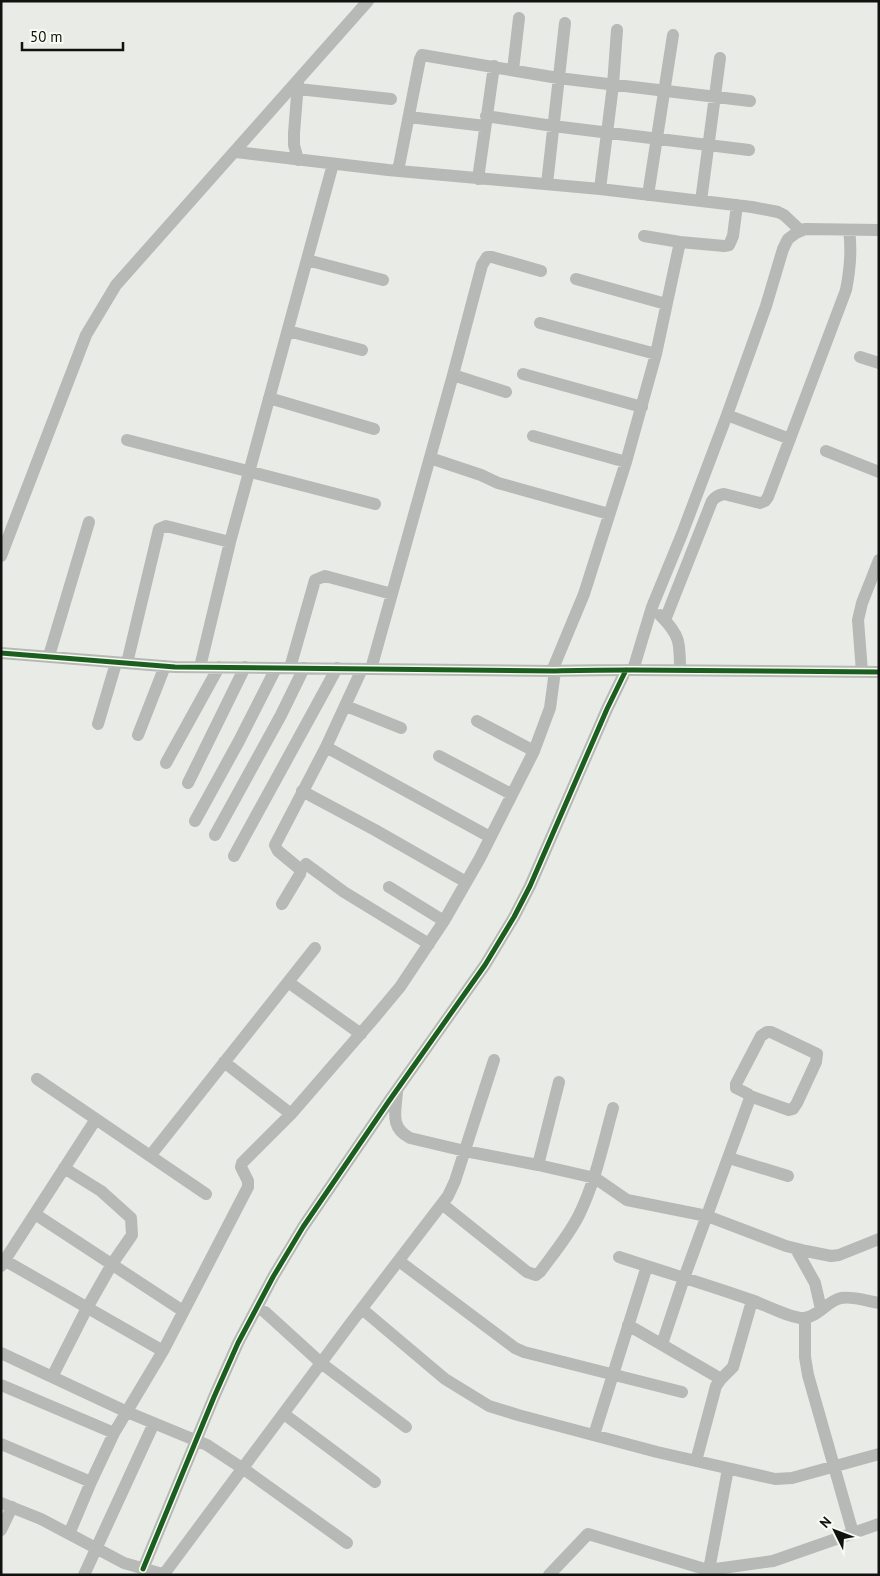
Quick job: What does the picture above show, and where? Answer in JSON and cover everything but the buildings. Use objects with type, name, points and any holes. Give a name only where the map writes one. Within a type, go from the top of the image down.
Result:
[{"type":"street","points":[[1,556],[86,335],[116,285],[298,84],[368,1]]},
{"type":"street","points":[[513,70],[520,18]]},
{"type":"street","points":[[547,184],[565,23]]},
{"type":"street","points":[[600,189],[608,133],[617,30]]},
{"type":"street","points":[[648,195],[673,35]]},
{"type":"street","points":[[398,171],[422,54],[558,78],[750,101]]},
{"type":"street","points":[[701,201],[720,58]]},
{"type":"street","points":[[478,179],[494,66]]},
{"type":"street","points":[[298,84],[390,99]]},
{"type":"street","points":[[298,84],[294,133],[294,145],[298,160]]},
{"type":"street","points":[[408,117],[554,126],[749,150]]},
{"type":"street","points":[[236,152],[398,171],[600,189],[752,207],[778,212],[784,215],[801,231]]},
{"type":"street","points":[[200,667],[230,542],[333,164]]},
{"type":"street","points":[[644,236],[680,242],[729,245],[733,236],[737,205]]},
{"type":"street","points":[[143,1569],[195,1440],[238,1343],[273,1277],[303,1227],[485,965],[530,886],[652,608],[682,534],[727,415],[788,239],[805,229],[879,230]]},
{"type":"street","points":[[665,620],[712,501],[720,494],[724,494],[760,502],[765,501],[771,492],[846,290],[852,251],[849,230]]},
{"type":"street","points":[[69,1534],[114,1433],[163,1351],[248,1187],[248,1181],[241,1167],[242,1164],[291,1114],[400,987],[444,921],[534,751],[550,708],[555,680],[554,671],[584,594],[642,407],[656,354],[680,242]]},
{"type":"street","points":[[282,904],[301,870],[278,851],[275,844],[366,669],[392,594],[484,261],[492,257],[541,271]]},
{"type":"street","points":[[307,260],[383,280]]},
{"type":"street","points":[[576,279],[666,304]]},
{"type":"street","points":[[540,323],[656,354]]},
{"type":"street","points":[[288,331],[362,350]]},
{"type":"street","points":[[860,357],[879,363]]},
{"type":"street","points":[[523,374],[642,407]]},
{"type":"street","points":[[453,375],[506,392]]},
{"type":"street","points":[[269,398],[374,429]]},
{"type":"street","points":[[727,415],[790,439]]},
{"type":"street","points":[[533,436],[626,462]]},
{"type":"street","points":[[127,440],[375,504]]},
{"type":"street","points":[[826,451],[879,472]]},
{"type":"street","points":[[430,458],[482,475],[498,483],[609,514]]},
{"type":"street","points":[[49,656],[89,522]]},
{"type":"street","points":[[98,724],[122,663],[159,529],[166,526],[230,542]]},
{"type":"street","points":[[862,672],[858,620],[862,603],[879,560]]},
{"type":"street","points":[[290,668],[315,580],[325,576],[392,594]]},
{"type":"street","points":[[652,608],[672,627],[678,638],[680,670]]},
{"type":"street","points":[[1,653],[200,667],[879,672]]},
{"type":"street","points":[[138,735],[165,666]]},
{"type":"street","points":[[166,763],[219,667]]},
{"type":"street","points":[[188,783],[245,667]]},
{"type":"street","points":[[195,821],[276,668]]},
{"type":"street","points":[[215,835],[281,715],[304,668]]},
{"type":"street","points":[[234,856],[337,668]]},
{"type":"street","points":[[346,706],[401,728]]},
{"type":"street","points":[[477,721],[534,751]]},
{"type":"street","points":[[326,747],[490,837]]},
{"type":"street","points":[[438,756],[511,794]]},
{"type":"street","points":[[302,791],[466,882]]},
{"type":"street","points":[[306,864],[344,892],[429,944]]},
{"type":"street","points":[[389,887],[444,921]]},
{"type":"street","points":[[150,1156],[315,948]]},
{"type":"street","points":[[288,982],[361,1034]]},
{"type":"street","points":[[771,1032],[817,1054],[816,1062],[793,1110],[788,1110],[750,1096],[738,1090],[736,1084],[763,1033],[771,1032]]},
{"type":"street","points":[[1,1530],[6,1505],[41,1519],[124,1563],[160,1574],[243,1469],[442,1204],[455,1181],[494,1060]]},
{"type":"street","points":[[224,1062],[291,1114]]},
{"type":"street","points":[[37,1079],[206,1194]]},
{"type":"street","points":[[538,1165],[559,1082]]},
{"type":"street","points":[[397,1090],[395,1118],[397,1128],[410,1138],[595,1178],[627,1200],[707,1216],[796,1249],[831,1256],[848,1252],[879,1239]]},
{"type":"street","points":[[662,1344],[750,1096]]},
{"type":"street","points":[[442,1204],[527,1272],[536,1275],[568,1235],[579,1215],[595,1178],[613,1108]]},
{"type":"street","points":[[96,1119],[3,1263],[163,1351]]},
{"type":"street","points":[[729,1158],[788,1176]]},
{"type":"street","points":[[52,1377],[87,1308],[112,1264],[132,1235],[131,1218],[101,1191],[64,1168]]},
{"type":"street","points":[[35,1214],[184,1311]]},
{"type":"street","points":[[796,1249],[815,1283],[821,1309]]},
{"type":"street","points":[[619,1257],[797,1317],[805,1318],[813,1315],[841,1298],[879,1303]]},
{"type":"street","points":[[399,1261],[514,1348],[530,1354],[682,1392]]},
{"type":"street","points":[[594,1435],[647,1266]]},
{"type":"street","points":[[696,1461],[716,1386],[733,1367],[752,1301]]},
{"type":"street","points":[[362,1309],[445,1379],[489,1406],[518,1415],[728,1469],[775,1479],[792,1478],[879,1454]]},
{"type":"street","points":[[265,1312],[321,1363],[406,1427]]},
{"type":"street","points":[[805,1318],[808,1375],[853,1533]]},
{"type":"street","points":[[628,1325],[721,1379]]},
{"type":"street","points":[[1,1353],[127,1412],[207,1445],[347,1543]]},
{"type":"street","points":[[1,1385],[114,1433]]},
{"type":"street","points":[[284,1414],[375,1482]]},
{"type":"street","points":[[84,1575],[154,1422]]},
{"type":"street","points":[[1,1444],[91,1482]]},
{"type":"street","points":[[708,1572],[728,1469]]},
{"type":"street","points":[[549,1575],[588,1534],[708,1572],[773,1561],[879,1524]]},
{"type":"cycle path","points":[[1,653],[175,667],[879,672]]},
{"type":"cycle path","points":[[143,1569],[238,1343],[273,1277],[303,1227],[485,965],[514,917],[530,886],[607,709],[626,670]]}]
